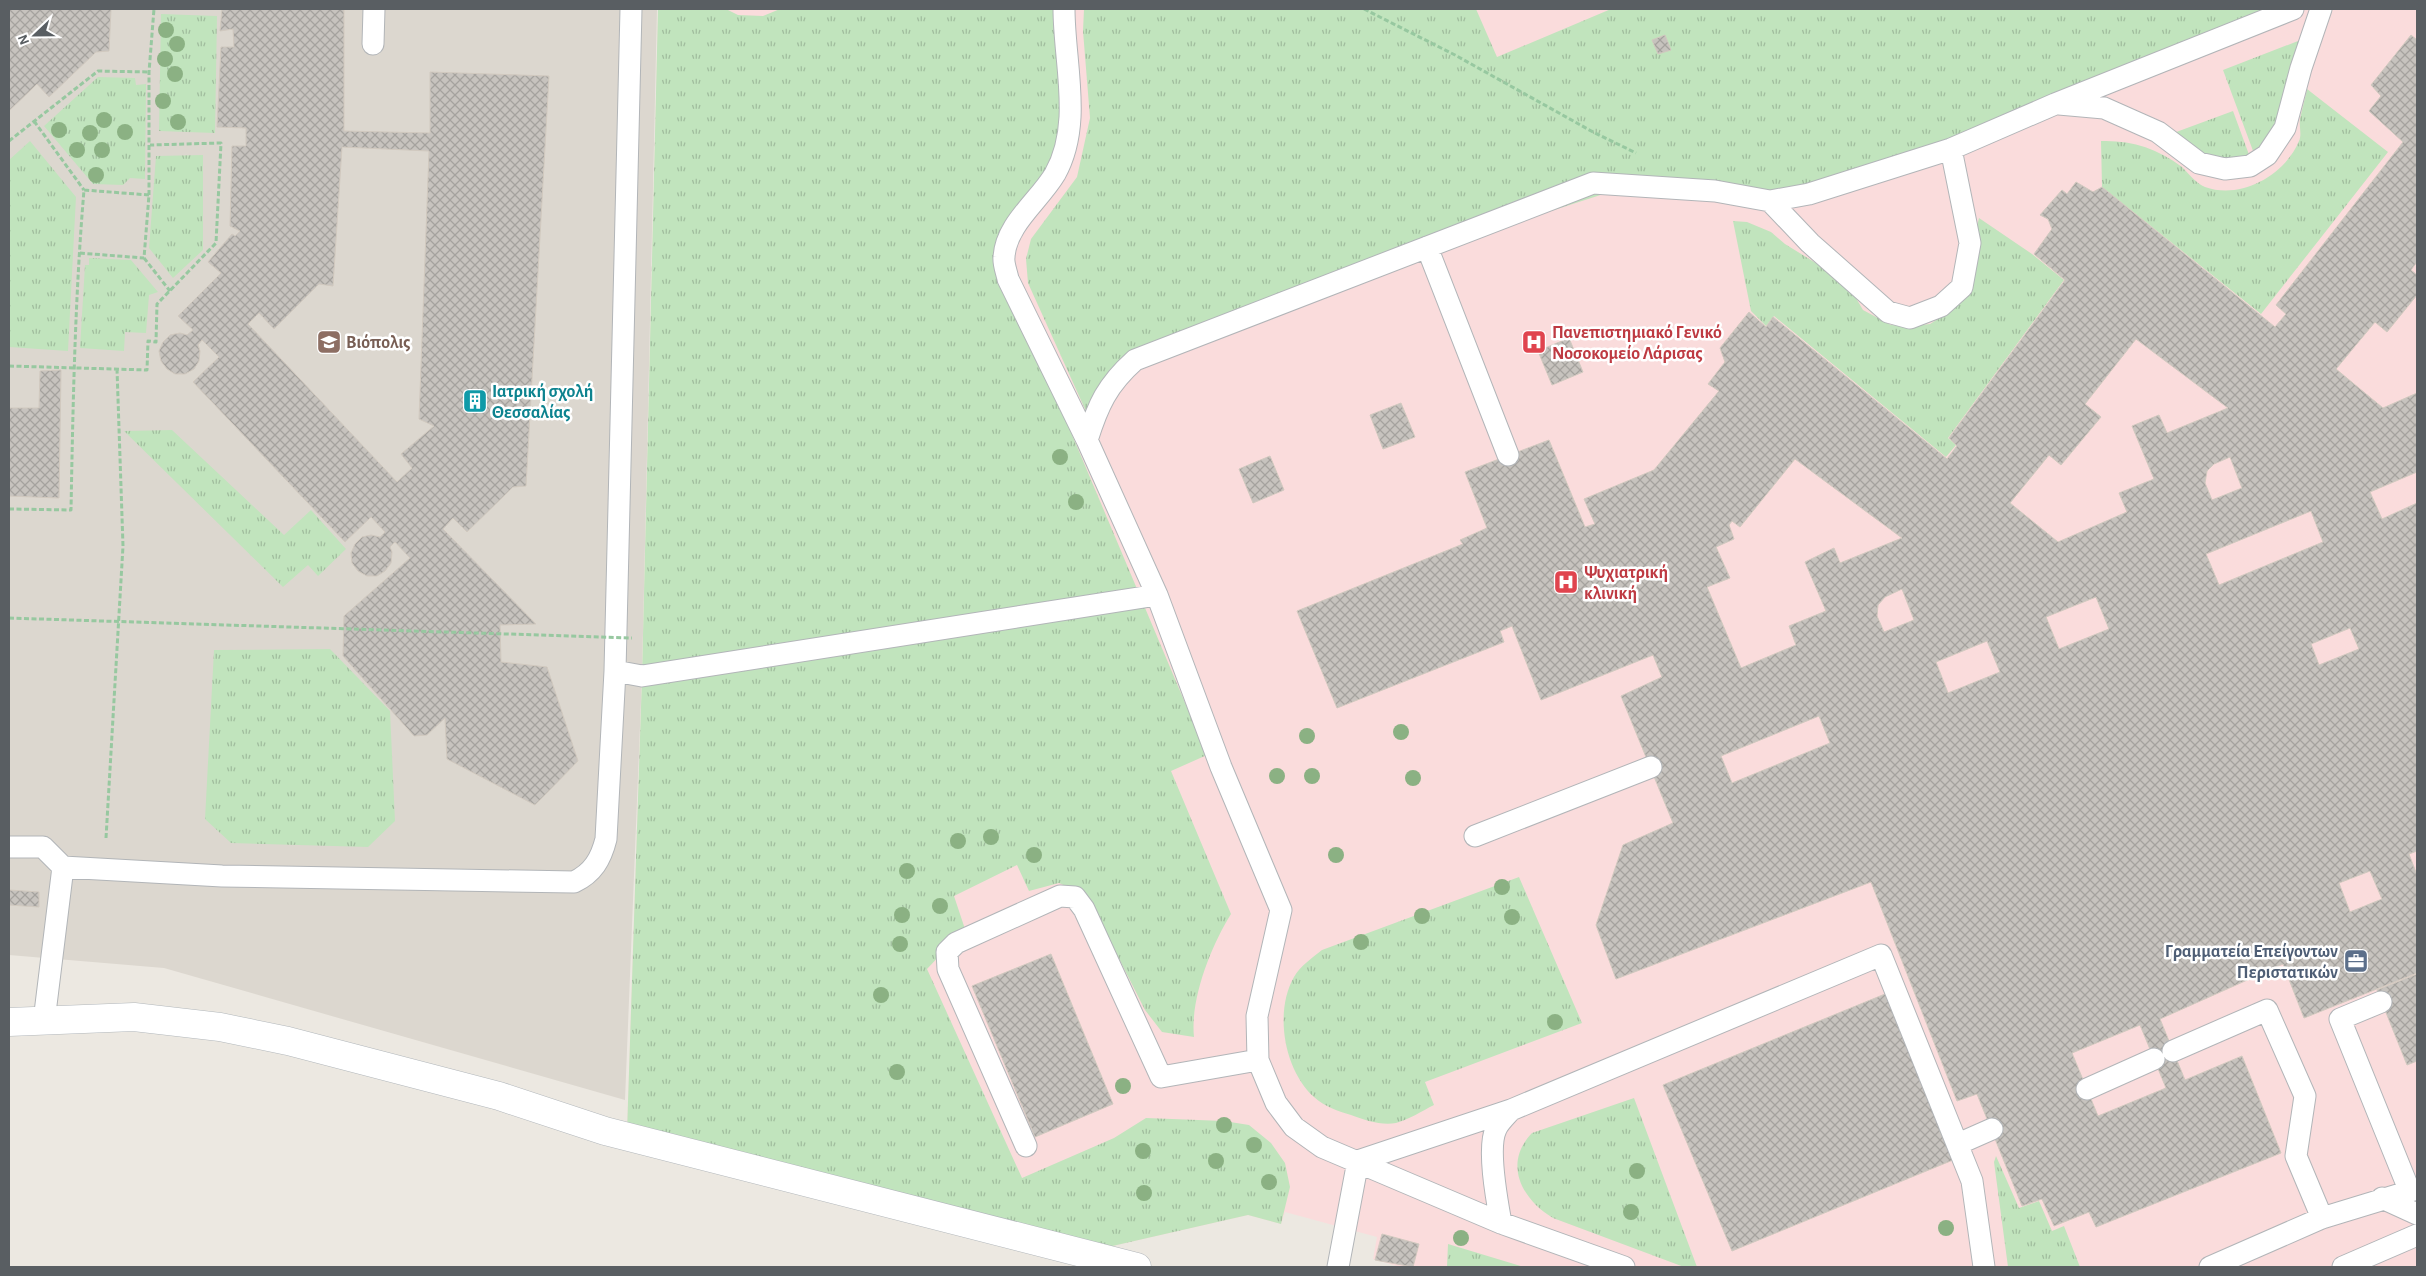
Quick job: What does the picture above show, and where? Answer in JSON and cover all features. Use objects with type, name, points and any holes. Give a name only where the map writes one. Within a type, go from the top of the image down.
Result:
[{"type":"street","points":[[9,1022],[134,1017],[220,1027],[288,1041],[499,1096],[605,1131],[1137,1267]]},
{"type":"lane","points":[[373,44],[374,9]]},
{"type":"lane","points":[[9,847],[43,847],[63,866],[222,876],[574,882],[585,877],[601,858],[606,839],[615,671],[630,9]]},
{"type":"lane","points":[[1064,9],[1070,106],[1069,136],[1055,174],[1011,233],[1004,258],[1008,280],[1087,440],[1157,596],[1221,767],[1281,910],[1257,1016],[1258,1060],[1276,1103],[1294,1126],[1322,1147],[1501,1223],[1624,1267]]},
{"type":"lane","points":[[1087,440],[1097,408],[1108,387],[1135,360],[1593,183],[1715,192],[1770,201],[1809,194],[1951,149],[2056,104],[2293,9]]},
{"type":"lane","points":[[2056,104],[2104,108],[2158,132],[2199,163],[2225,169],[2250,166],[2266,155],[2285,128],[2301,68],[2321,9]]},
{"type":"lane","points":[[1770,201],[1810,243],[1888,312],[1910,318],[1940,306],[1962,286],[1970,243],[1951,149]]},
{"type":"lane","points":[[1428,247],[1508,454]]},
{"type":"lane","points":[[615,671],[642,676],[1157,596]]},
{"type":"lane","points":[[1475,836],[1651,767]]},
{"type":"lane","points":[[44,1021],[63,866]]},
{"type":"lane","points":[[1026,1146],[948,969],[947,952],[956,943],[1060,896],[1075,897],[1084,910],[1161,1077],[1258,1060]]},
{"type":"lane","points":[[1358,1161],[1511,1110],[1881,955],[1972,1181],[1984,1267]]},
{"type":"lane","points":[[2210,1267],[2322,1218],[2382,1198],[2415,1191],[2340,1019],[2381,1002]]},
{"type":"lane","points":[[2087,1089],[2267,1010],[2305,1096],[2296,1156],[2322,1218]]},
{"type":"lane","points":[[1501,1223],[1495,1187],[1494,1154],[1496,1129],[1511,1110]]},
{"type":"lane","points":[[1958,1144],[1992,1129]]},
{"type":"lane","points":[[1338,1267],[1358,1161]]},
{"type":"lane","points":[[2382,1198],[2417,1214]]},
{"type":"lane","points":[[2343,1267],[2417,1236]]},
{"type":"path","points":[[154,9],[149,72],[149,195],[144,258],[170,291]]},
{"type":"path","points":[[1364,9],[1455,54],[1593,132],[1645,158]]},
{"type":"path","points":[[9,141],[98,71],[149,72]]},
{"type":"path","points":[[9,509],[71,510],[78,253],[84,190],[34,121]]},
{"type":"path","points":[[9,366],[147,370],[148,341],[156,342],[157,304],[216,243],[220,143],[150,145]]},
{"type":"path","points":[[84,190],[149,195]]},
{"type":"path","points":[[78,253],[144,258]]},
{"type":"path","points":[[105,869],[123,546],[117,369]]},
{"type":"path","points":[[9,618],[632,638]]},
{"type":"shaded area","name":"Βιόπολις","points":[[9,9],[657,9],[642,676],[625,1100],[164,968],[9,955]]},
{"type":"shaded area","name":"Πανεπιστημιακό Γενικό Νοσοκομείο Λάρισας","points":[[658,9],[2417,9],[2417,1267],[1400,1267],[1373,1259],[1377,1237],[1285,1212],[1281,1224],[1248,1215],[1095,1250],[627,1132],[642,676]]},
{"type":"green space","points":[[658,9],[726,9],[738,15],[763,16],[780,9],[1064,9],[1068,138],[1013,236],[1006,278],[1207,755],[1171,771],[1231,914],[1216,941],[1204,973],[1195,1006],[1194,1037],[1162,1032],[1145,1010],[1103,927],[1075,890],[1059,883],[1029,891],[1017,865],[954,896],[965,929],[927,969],[1022,1178],[1114,1138],[1146,1118],[1224,1121],[1249,1125],[1271,1143],[1285,1163],[1290,1187],[1281,1224],[1248,1215],[1095,1250],[627,1132],[642,676]]},
{"type":"green space","points":[[1084,9],[1476,9],[1497,57],[1611,9],[2283,9],[1808,202],[1619,189],[1234,314],[1134,352],[1089,418],[1028,283],[1026,259],[1031,239],[1077,177],[1090,118],[1083,31]]},
{"type":"green space","points":[[161,14],[217,16],[215,133],[159,131]]},
{"type":"green space","points":[[2298,41],[2302,52],[2259,167],[2223,70]]},
{"type":"green space","points":[[98,77],[135,78],[136,85],[146,84],[145,179],[130,178],[123,185],[93,184],[44,126]]},
{"type":"green space","points":[[2307,89],[2388,152],[2261,314],[2102,187],[2101,141],[2123,142],[2153,150],[2173,160],[2205,187],[2233,190],[2247,187],[2273,174],[2292,153],[2300,139],[2300,119]]},
{"type":"green space","points":[[2233,111],[2255,171],[2239,175],[2160,138]]},
{"type":"green space","points":[[30,141],[76,197],[68,351],[9,347],[9,160]]},
{"type":"green space","points":[[203,155],[203,250],[173,278],[149,248],[156,156]]},
{"type":"green space","points":[[1979,218],[2032,254],[2064,280],[1948,438],[1956,445],[1946,457],[1774,316],[1766,326],[1751,311],[1733,221],[1747,222],[1771,232],[1785,244],[1832,273],[1853,293],[1863,310],[1891,325],[1913,326],[1930,324],[1947,313],[1973,242]]},
{"type":"green space","points":[[89,258],[131,260],[158,292],[149,295],[146,333],[125,332],[124,351],[80,348],[85,265],[89,265]]},
{"type":"green space","points":[[172,430],[284,535],[311,510],[346,549],[318,576],[308,565],[283,587],[124,431]]},
{"type":"green space","points":[[330,649],[390,711],[395,821],[368,847],[231,843],[205,819],[214,650]]},
{"type":"green space","points":[[1519,877],[1582,1023],[1425,1082],[1434,1105],[1396,1123],[1379,1123],[1362,1119],[1332,1108],[1314,1097],[1295,1072],[1285,1040],[1284,1007],[1288,991],[1294,977],[1306,962],[1322,950]]},
{"type":"green space","points":[[1634,1098],[1697,1267],[1684,1267],[1553,1218],[1532,1201],[1520,1180],[1517,1168],[1519,1156],[1523,1144],[1532,1133]]},
{"type":"green space","points":[[1996,1156],[2019,1208],[2039,1201],[2052,1231],[2064,1226],[2080,1267],[2008,1267],[1994,1162]]},
{"type":"green space","points":[[1448,1244],[1524,1267],[1447,1267]]},
{"type":"building","points":[[9,9],[111,9],[109,51],[96,52],[49,97],[37,84],[9,111]]},
{"type":"building","name":"Ιατρική σχολή Θεσσαλίας","points":[[222,9],[344,9],[344,131],[430,133],[430,72],[549,76],[526,486],[513,487],[467,532],[453,518],[443,529],[536,624],[500,625],[501,662],[547,667],[578,761],[535,805],[447,759],[445,718],[427,735],[414,736],[343,656],[344,616],[410,558],[395,542],[390,547],[392,552],[391,563],[385,571],[377,576],[367,576],[358,571],[352,563],[351,553],[355,544],[362,537],[371,535],[380,537],[385,532],[371,517],[345,542],[193,382],[219,357],[202,340],[198,345],[200,351],[199,361],[194,369],[185,374],[175,374],[167,369],[161,361],[159,351],[163,342],[170,335],[180,333],[187,335],[193,330],[178,316],[221,273],[208,262],[232,234],[235,236],[240,231],[230,226],[232,146],[246,146],[246,128],[217,127],[221,47],[234,47],[233,29],[220,31]],"holes":[[[342,147],[429,151],[419,419],[434,426],[401,454],[412,468],[397,482],[248,324],[259,313],[274,329],[319,284],[333,286]]]},
{"type":"building","points":[[1665,35],[1671,50],[1658,54],[1652,40]]},
{"type":"building","points":[[2411,35],[2417,40],[2417,262],[2411,270],[2417,275],[2417,295],[2387,332],[2375,322],[2336,369],[2383,408],[2417,393],[2417,472],[2370,492],[2382,519],[2417,503],[2417,851],[2409,854],[2417,875],[2417,973],[2304,1018],[2283,964],[2160,1019],[2185,1080],[2242,1056],[2281,1153],[2096,1227],[2089,1212],[2054,1226],[2042,1199],[2022,1206],[1977,1094],[1957,1101],[1871,882],[1616,979],[1596,925],[1623,845],[1673,823],[1621,696],[1662,677],[1653,655],[1541,700],[1512,626],[1500,631],[1504,642],[1337,708],[1297,611],[1463,544],[1460,540],[1487,528],[1465,472],[1549,440],[1585,527],[1595,524],[1584,499],[1654,470],[1719,391],[1708,384],[1725,362],[1720,348],[1749,312],[1766,327],[1773,317],[1947,459],[1957,446],[1949,438],[2065,280],[2034,254],[2052,229],[2048,219],[2040,215],[2062,190],[2067,194],[2076,182],[2093,192],[2102,187],[2275,327],[2286,314],[2276,305],[2403,142],[2369,111],[2381,96],[2371,85]],"holes":[[[2136,339],[2228,408],[2167,433],[2159,415],[2132,426],[2154,479],[2119,493],[2127,512],[2058,542],[2010,503],[2049,455],[2061,465],[2101,417],[2085,404]],[[2230,457],[2242,488],[2212,500],[2205,483],[2207,471],[2214,464]],[[1795,459],[1902,538],[1840,563],[1834,548],[1805,562],[1826,611],[1789,626],[1796,645],[1741,668],[1707,587],[1730,578],[1716,547],[1734,539],[1729,525],[1732,521],[1740,527]],[[2311,511],[2323,542],[2219,585],[2206,554]],[[1902,589],[1914,620],[1884,632],[1877,616],[1878,605],[1885,597]],[[2096,597],[2109,629],[2059,649],[2046,617]],[[2350,628],[2359,649],[2319,665],[2311,644]],[[1987,641],[2000,672],[1948,693],[1936,662]],[[1819,716],[1830,743],[1732,783],[1721,756]],[[2370,871],[2382,899],[2350,912],[2339,883]],[[2140,1025],[2166,1088],[2098,1116],[2072,1053]]]},
{"type":"building","points":[[1569,338],[1583,372],[1552,385],[1538,351]]},
{"type":"building","points":[[61,370],[59,498],[9,496],[9,408],[39,408],[40,371]]},
{"type":"building","points":[[1401,403],[1415,437],[1383,449],[1370,415]]},
{"type":"building","points":[[1270,456],[1284,490],[1253,503],[1239,469]]},
{"type":"building","points":[[9,890],[39,892],[39,907],[9,905]]},
{"type":"building","points":[[1051,954],[1113,1104],[1035,1137],[972,986]]},
{"type":"building","points":[[2417,974],[2417,1061],[2407,1065],[2377,990]]},
{"type":"building","points":[[1885,994],[1953,1160],[1732,1251],[1663,1085]]},
{"type":"building","points":[[1382,1234],[1419,1244],[1413,1267],[1375,1260]]},
{"type":"place","name":"Βιόπολις","points":[[329,342]]},
{"type":"place","name":"Πανεπιστημιακό Γενικό Νοσοκομείο Λάρισας","points":[[1534,342]]},
{"type":"place","name":"Ιατρική σχολή Θεσσαλίας","points":[[475,401]]},
{"type":"place","name":"Ψυχιατρική κλινική","points":[[1566,582]]},
{"type":"place","name":"Γραμματεία Επείγοντων Περιστατικών","points":[[2356,961]]}]
